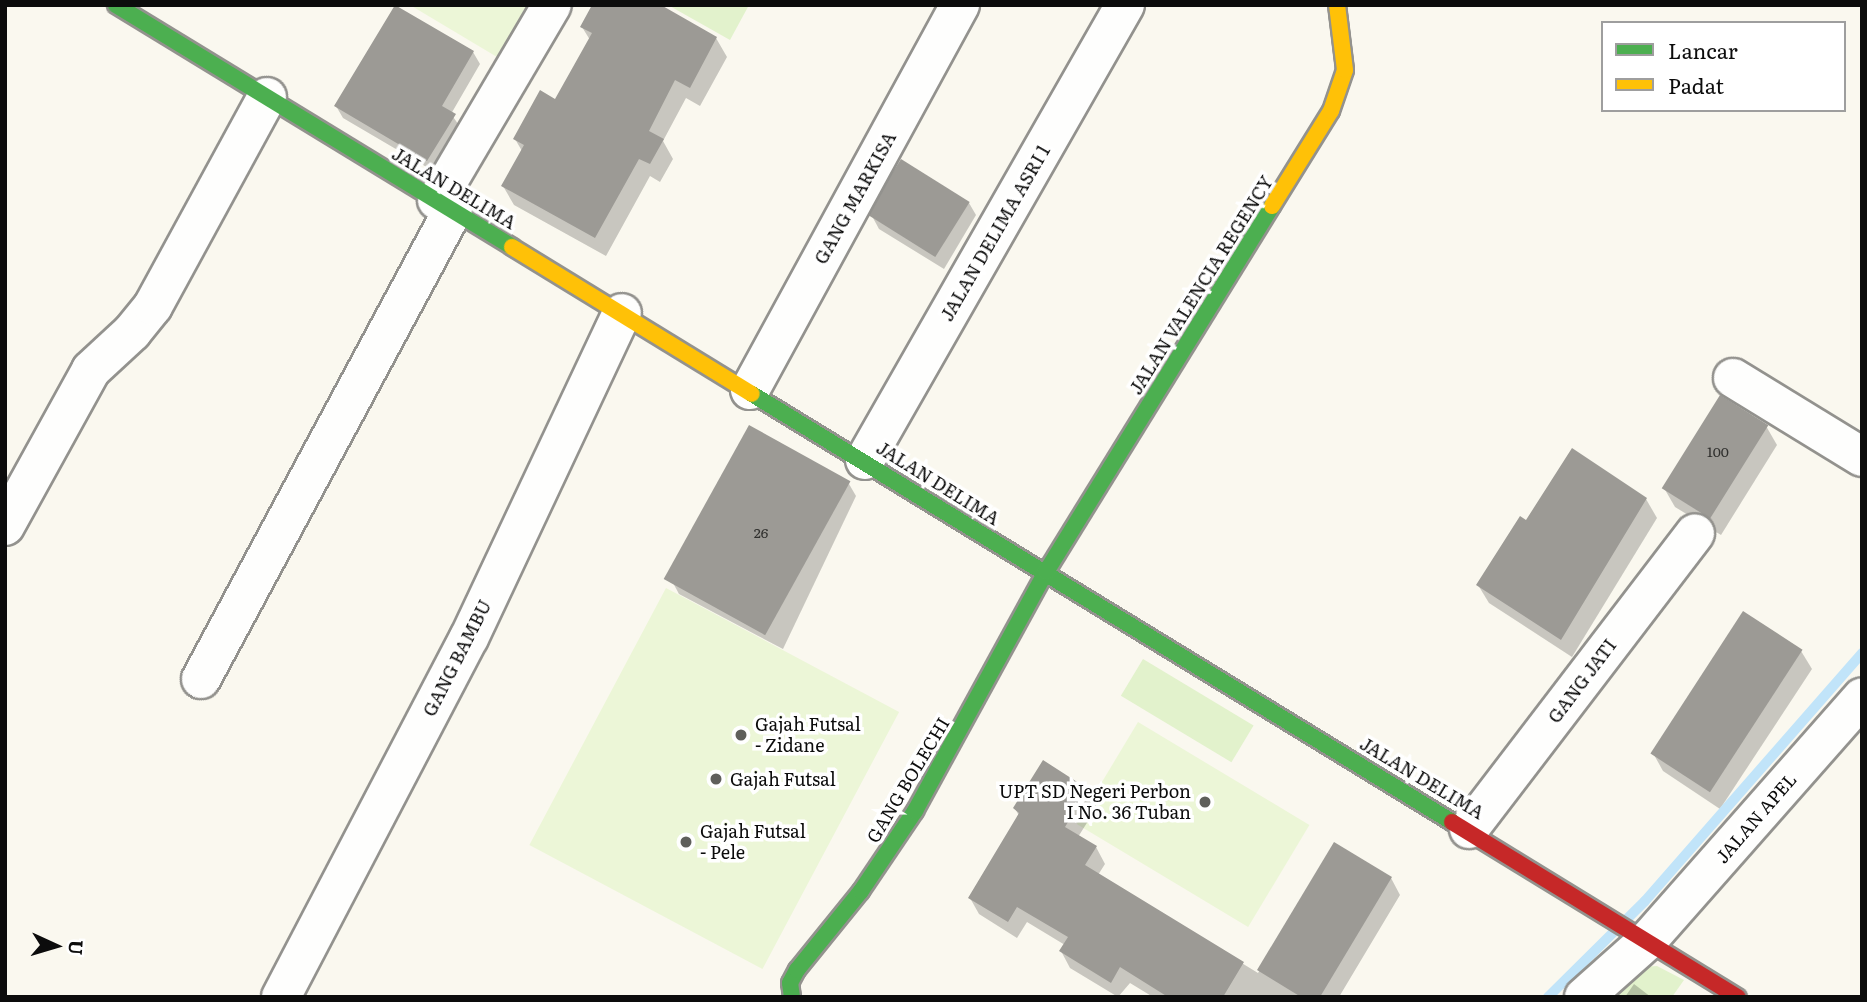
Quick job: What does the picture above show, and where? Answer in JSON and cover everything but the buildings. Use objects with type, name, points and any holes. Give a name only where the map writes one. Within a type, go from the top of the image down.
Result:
[{"type":"street","points":[[201,679],[445,205],[552,5]]},
{"type":"street","name":"GANG MARKISA","points":[[750,390],[960,5]]},
{"type":"street","name":"JALAN DELIMA ASRI 1","points":[[865,460],[1125,5]]},
{"type":"street","name":"JALAN VALENCIA REGENCY","points":[[1046,572],[1338,98],[1345,70],[1337,5]]},
{"type":"street","name":"JALAN DELIMA","points":[[131,9],[267,97],[1643,935],[1738,997]]},
{"type":"street","points":[[5,526],[90,370],[132,332],[153,306],[267,97]]},
{"type":"street","name":"GANG BAMBU","points":[[281,997],[469,638],[622,313]]},
{"type":"street","points":[[1733,379],[1862,457]]},
{"type":"street","name":"GANG JATI","points":[[1469,829],[1695,533]]},
{"type":"street","name":"GANG BOLECHI","points":[[792,997],[790,984],[797,970],[861,891],[915,811],[1046,572]]},
{"type":"street","name":"JALAN APEL","points":[[1584,997],[1862,696]]},
{"type":"green space","points":[[410,5],[527,5],[497,57]]},
{"type":"green space","points":[[668,5],[749,5],[730,40]]},
{"type":"green space","name":"Gajah Futsal","points":[[666,588],[899,712],[762,969],[529,845]]},
{"type":"green space","points":[[1143,659],[1254,725],[1231,762],[1121,696]]},
{"type":"green space","points":[[1138,722],[1309,825],[1248,927],[1077,824]]},
{"type":"green space","points":[[1657,966],[1684,980],[1672,997],[1607,997],[1643,967]]},
{"type":"waterway","points":[[1548,997],[1645,901],[1862,653]]},
{"type":"traffic: fast","points":[[116,5],[512,247]]},
{"type":"traffic: fast","points":[[792,997],[790,983],[797,970],[861,891],[915,811],[1046,572],[1272,206]]},
{"type":"traffic: fast","points":[[752,394],[1452,822]]},
{"type":"traffic: slow","points":[[1272,206],[1331,111],[1345,70],[1337,5]]},
{"type":"traffic: slow","points":[[512,247],[752,394]]},
{"type":"traffic: jam","points":[[1452,822],[1738,997]]},
{"type":"place","name":"Gajah Futsal - Zidane","points":[[741,735]]},
{"type":"place","name":"Gajah Futsal","points":[[716,779]]},
{"type":"place","name":"UPT SD Negeri Perbon I No. 36 Tuban","points":[[1205,802]]},
{"type":"place","name":"Gajah Futsal - Pele","points":[[686,842]]}]
